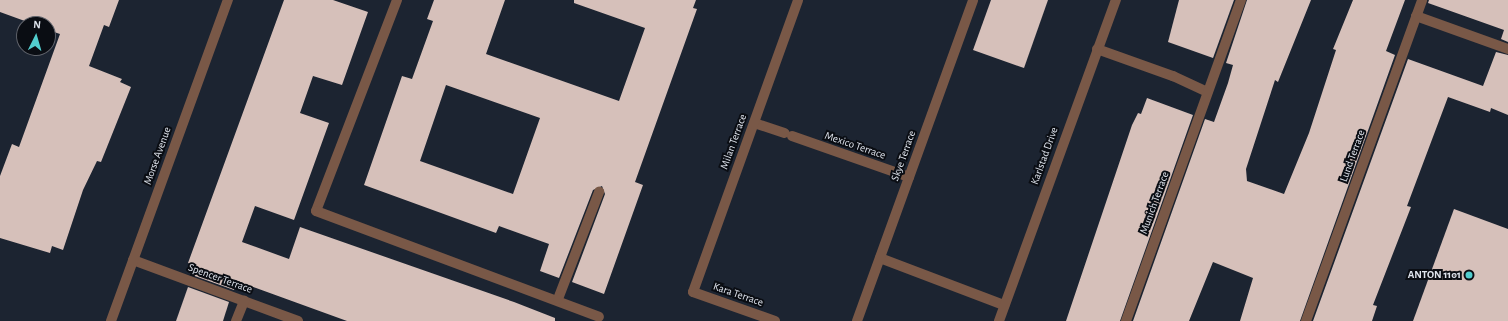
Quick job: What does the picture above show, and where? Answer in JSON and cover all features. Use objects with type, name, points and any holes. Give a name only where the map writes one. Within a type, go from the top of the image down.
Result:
[{"type":"street","name":"Morse Avenue","points":[[111,321],[228,0]]},
{"type":"street","points":[[397,0],[316,211],[558,299],[599,317]]},
{"type":"street","name":"Milan Terrace","points":[[693,292],[798,0]]},
{"type":"street","name":"Skye Terrace","points":[[857,321],[973,0]]},
{"type":"street","name":"Karlstad Drive","points":[[999,321],[1116,0]]},
{"type":"street","name":"Munich Terrace","points":[[1126,321],[1241,0]]},
{"type":"street","name":"Lund Terrace","points":[[1306,321],[1422,0]]},
{"type":"street","points":[[1416,16],[1508,49]]},
{"type":"street","points":[[1097,49],[1173,76],[1208,92]]},
{"type":"street","name":"Mexico Terrace","points":[[754,123],[909,177]]},
{"type":"street","points":[[558,299],[599,192]]},
{"type":"street","points":[[880,258],[1004,305]]},
{"type":"street","name":"Spencer Terrace","points":[[133,260],[298,321]]},
{"type":"street","name":"Kara Terrace","points":[[693,292],[775,321]]},
{"type":"street","points":[[236,321],[244,301]]},
{"type":"building","points":[[0,0],[119,0],[109,27],[104,25],[89,66],[122,79],[120,82],[131,87],[101,162],[97,161],[83,190],[63,250],[52,246],[50,253],[0,238],[0,176],[12,144],[19,147],[52,56],[56,56],[56,45],[60,34],[56,33],[56,16],[16,16],[16,18],[0,12]]},
{"type":"building","points":[[284,0],[333,0],[368,12],[342,85],[313,76],[300,113],[329,123],[294,220],[255,206],[242,242],[289,259],[300,227],[514,302],[555,318],[555,321],[347,321],[237,281],[234,290],[192,275],[196,266],[188,263]]},
{"type":"building","points":[[434,0],[505,0],[486,54],[619,101],[645,28],[574,3],[574,0],[696,0],[693,8],[697,9],[635,182],[643,185],[604,294],[572,282],[605,194],[602,186],[593,190],[559,278],[540,271],[549,244],[499,226],[496,233],[364,185],[402,76],[412,79],[433,21],[427,19]],"holes":[[[446,85],[540,118],[513,194],[420,161]]]},
{"type":"building","points":[[991,0],[1048,0],[1024,68],[973,50]]},
{"type":"building","points":[[1179,0],[1234,0],[1213,58],[1168,42]]},
{"type":"building","points":[[1247,0],[1311,0],[1278,82],[1275,80],[1246,169],[1247,181],[1284,194],[1309,133],[1336,50],[1333,49],[1353,0],[1405,0],[1386,51],[1395,55],[1300,321],[1240,321],[1253,278],[1213,262],[1189,321],[1133,321],[1205,119],[1214,122],[1228,83],[1233,65],[1226,63]]},
{"type":"building","points":[[1429,0],[1508,0],[1508,42],[1501,39],[1504,30],[1428,3]]},
{"type":"building","points":[[1496,52],[1508,55],[1508,115],[1491,108],[1490,112],[1448,97],[1407,206],[1411,207],[1373,305],[1377,306],[1372,321],[1313,321],[1408,59],[1483,86]]},
{"type":"building","points":[[1147,98],[1193,115],[1120,321],[1066,321],[1132,125],[1138,113],[1141,114]]},
{"type":"building","name":"ANTON 1101","points":[[1454,209],[1508,229],[1508,321],[1413,321]]},
{"type":"building","points":[[188,287],[229,302],[223,321],[176,321]]},
{"type":"place","name":"ANTON 1101","points":[[1469,275]]}]
